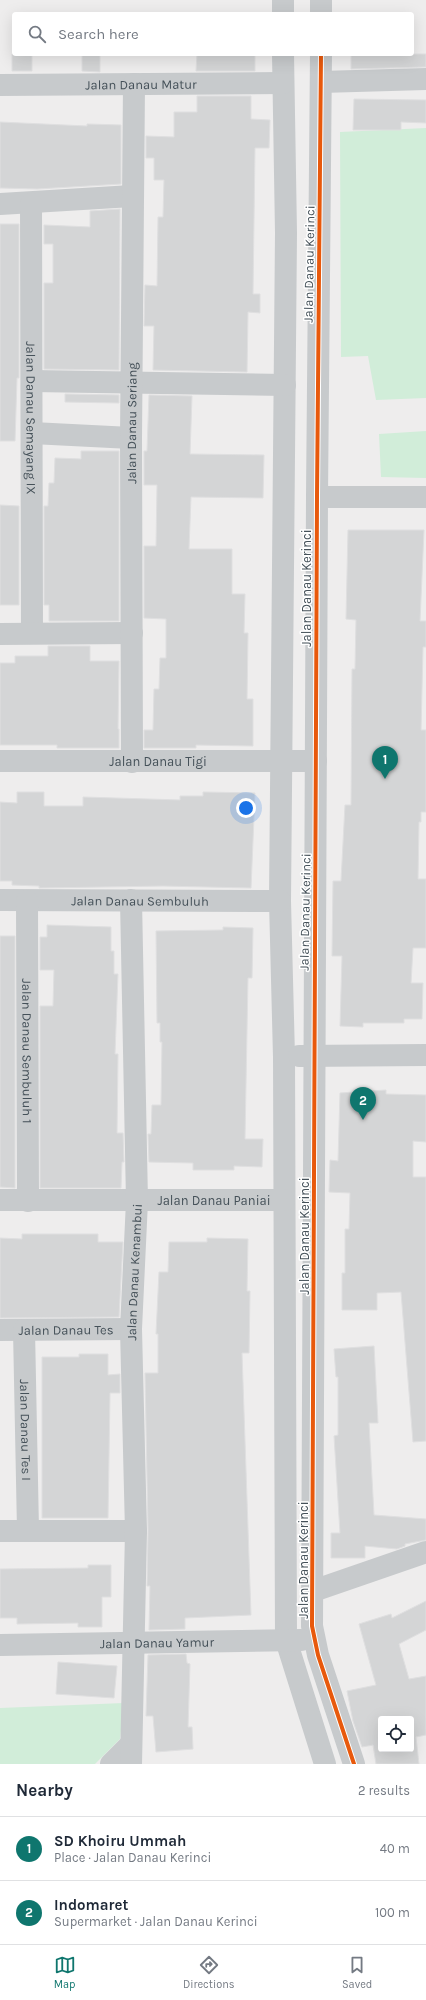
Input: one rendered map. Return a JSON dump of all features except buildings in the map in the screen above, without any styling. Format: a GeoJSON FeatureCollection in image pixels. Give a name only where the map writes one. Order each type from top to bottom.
{"type":"FeatureCollection","features":[{"type":"Feature","properties":{"kind":"street"},"geometry":{"type":"LineString","coordinates":[[283,0],[283,12]]}},
{"type":"Feature","properties":{"kind":"street"},"geometry":{"type":"LineString","coordinates":[[321,0],[321,12]]}},
{"type":"Feature","properties":{"kind":"street","name":"Jalan Danau Kerinci"},"geometry":{"type":"LineString","coordinates":[[283,56],[286,233],[280,901],[284,1057],[286,1640],[325,1764]]}},
{"type":"Feature","properties":{"kind":"street","name":"Jalan Danau Kerinci"},"geometry":{"type":"LineString","coordinates":[[321,56],[317,497],[312,1626],[315,1640],[354,1764]]}},
{"type":"Feature","properties":{"kind":"street"},"geometry":{"type":"LineString","coordinates":[[321,82],[426,79]]}},
{"type":"Feature","properties":{"kind":"street","name":"Jalan Danau Matur"},"geometry":{"type":"LineString","coordinates":[[0,86],[283,83]]}},
{"type":"Feature","properties":{"kind":"street","name":"Jalan Danau Seriang"},"geometry":{"type":"LineString","coordinates":[[132,762],[131,438],[134,84]]}},
{"type":"Feature","properties":{"kind":"street"},"geometry":{"type":"LineString","coordinates":[[0,204],[31,204],[132,196]]}},
{"type":"Feature","properties":{"kind":"street","name":"Jalan Danau Semayang IX"},"geometry":{"type":"LineString","coordinates":[[31,204],[32,633]]}},
{"type":"Feature","properties":{"kind":"street"},"geometry":{"type":"LineString","coordinates":[[286,233],[320,234]]}},
{"type":"Feature","properties":{"kind":"street"},"geometry":{"type":"LineString","coordinates":[[32,381],[284,385]]}},
{"type":"Feature","properties":{"kind":"street"},"geometry":{"type":"LineString","coordinates":[[32,433],[131,438]]}},
{"type":"Feature","properties":{"kind":"street"},"geometry":{"type":"LineString","coordinates":[[317,497],[426,497]]}},
{"type":"Feature","properties":{"kind":"street"},"geometry":{"type":"LineString","coordinates":[[0,634],[132,633]]}},
{"type":"Feature","properties":{"kind":"street","name":"Jalan Danau Tigi"},"geometry":{"type":"LineString","coordinates":[[0,760],[132,762],[316,761]]}},
{"type":"Feature","properties":{"kind":"street","name":"Jalan Danau Sembuluh"},"geometry":{"type":"LineString","coordinates":[[0,900],[280,901]]}},
{"type":"Feature","properties":{"kind":"street","name":"Jalan Danau Kenambui"},"geometry":{"type":"LineString","coordinates":[[131,900],[137,1201],[131,1329],[136,1531],[131,1754]]}},
{"type":"Feature","properties":{"kind":"street","name":"Jalan Danau Sembuluh 1"},"geometry":{"type":"LineString","coordinates":[[27,901],[28,1201]]}},
{"type":"Feature","properties":{"kind":"street"},"geometry":{"type":"LineString","coordinates":[[284,1057],[426,1055]]}},
{"type":"Feature","properties":{"kind":"street","name":"Jalan Danau Paniai"},"geometry":{"type":"LineString","coordinates":[[0,1200],[284,1200]]}},
{"type":"Feature","properties":{"kind":"street","name":"Jalan Danau Tes"},"geometry":{"type":"LineString","coordinates":[[0,1330],[131,1329]]}},
{"type":"Feature","properties":{"kind":"street","name":"Jalan Danau Tes I"},"geometry":{"type":"LineString","coordinates":[[24,1330],[28,1530]]}},
{"type":"Feature","properties":{"kind":"street"},"geometry":{"type":"LineString","coordinates":[[0,1531],[136,1531]]}},
{"type":"Feature","properties":{"kind":"street"},"geometry":{"type":"LineString","coordinates":[[313,1591],[426,1552]]}},
{"type":"Feature","properties":{"kind":"street","name":"Jalan Danau Yamur"},"geometry":{"type":"LineString","coordinates":[[0,1645],[315,1640]]}},
{"type":"Feature","properties":{"kind":"street"},"geometry":{"type":"LineString","coordinates":[[111,1764],[131,1754]]}},
{"type":"Feature","properties":{"kind":"green space"},"geometry":{"type":"Polygon","coordinates":[[[426,128],[426,398],[376,400],[368,356],[341,357],[340,132],[426,128]]]}},
{"type":"Feature","properties":{"kind":"green space"},"geometry":{"type":"Polygon","coordinates":[[[426,431],[426,478],[381,477],[379,434],[426,431]]]}},
{"type":"Feature","properties":{"kind":"green space"},"geometry":{"type":"Polygon","coordinates":[[[124,1703],[120,1739],[95,1764],[0,1764],[0,1708],[124,1703]]]}},
{"type":"Feature","properties":{"kind":"cycle path"},"geometry":{"type":"LineString","coordinates":[[321,56],[317,497],[312,1626],[318,1655],[354,1764]]}},
{"type":"Feature","properties":{"kind":"place","name":"SD Khoiru Ummah"},"geometry":{"type":"Point","coordinates":[385,779]}},
{"type":"Feature","properties":{"kind":"place","name":"Indomaret"},"geometry":{"type":"Point","coordinates":[363,1120]}}]}
